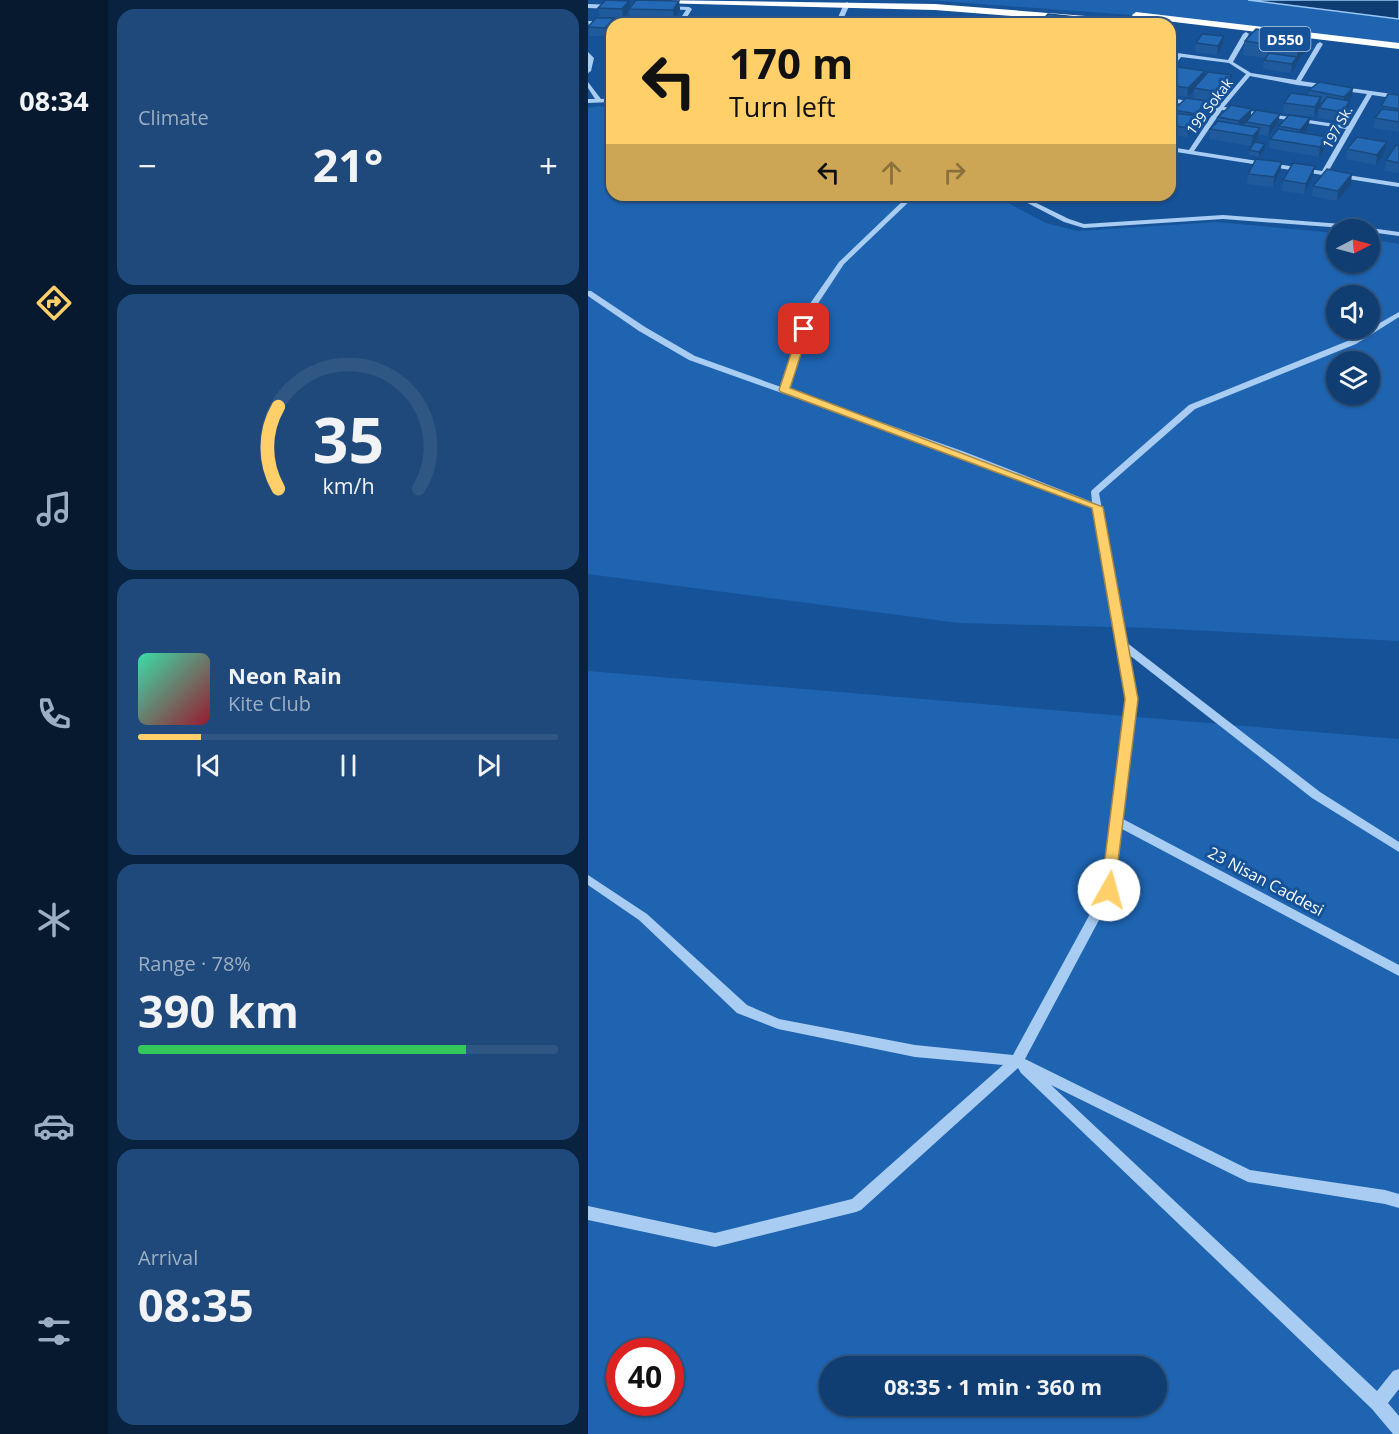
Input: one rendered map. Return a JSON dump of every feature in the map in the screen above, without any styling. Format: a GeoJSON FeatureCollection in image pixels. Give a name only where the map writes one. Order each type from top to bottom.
{"type":"FeatureCollection","features":[{"type":"Feature","properties":{"kind":"highway","name":"D550"},"geometry":{"type":"LineString","coordinates":[[926,0],[1162,18]]}},
{"type":"Feature","properties":{"kind":"highway"},"geometry":{"type":"LineString","coordinates":[[657,4],[712,1],[847,4],[1082,18]]}},
{"type":"Feature","properties":{"kind":"highway","name":"D550"},"geometry":{"type":"LineString","coordinates":[[1176,19],[1399,46]]}},
{"type":"Feature","properties":{"kind":"highway","name":"D550"},"geometry":{"type":"LineString","coordinates":[[1176,27],[1399,54]]}},
{"type":"Feature","properties":{"kind":"street"},"geometry":{"type":"LineString","coordinates":[[683,18],[690,3]]}},
{"type":"Feature","properties":{"kind":"street"},"geometry":{"type":"LineString","coordinates":[[841,18],[847,4]]}},
{"type":"Feature","properties":{"kind":"street"},"geometry":{"type":"LineString","coordinates":[[588,6],[622,7]]}},
{"type":"Feature","properties":{"kind":"street"},"geometry":{"type":"LineString","coordinates":[[1033,18],[1037,14]]}},
{"type":"Feature","properties":{"kind":"street"},"geometry":{"type":"LineString","coordinates":[[588,23],[606,24]]}},
{"type":"Feature","properties":{"kind":"street"},"geometry":{"type":"LineString","coordinates":[[1230,62],[1246,34]]}},
{"type":"Feature","properties":{"kind":"street"},"geometry":{"type":"LineString","coordinates":[[1297,83],[1320,44]]}},
{"type":"Feature","properties":{"kind":"street"},"geometry":{"type":"LineString","coordinates":[[588,54],[591,58],[588,71]]}},
{"type":"Feature","properties":{"kind":"street"},"geometry":{"type":"LineString","coordinates":[[1176,55],[1230,62],[1249,74],[1399,97]]}},
{"type":"Feature","properties":{"kind":"street"},"geometry":{"type":"LineString","coordinates":[[1176,61],[1180,55]]}},
{"type":"Feature","properties":{"kind":"street","name":"199 Sokak"},"geometry":{"type":"LineString","coordinates":[[1190,153],[1220,108],[1249,74]]}},
{"type":"Feature","properties":{"kind":"street"},"geometry":{"type":"LineString","coordinates":[[588,84],[598,99]]}},
{"type":"Feature","properties":{"kind":"street","name":"197 Sk."},"geometry":{"type":"LineString","coordinates":[[1325,172],[1370,93]]}},
{"type":"Feature","properties":{"kind":"street"},"geometry":{"type":"LineString","coordinates":[[588,101],[606,100]]}},
{"type":"Feature","properties":{"kind":"street"},"geometry":{"type":"LineString","coordinates":[[1176,101],[1349,128]]}},
{"type":"Feature","properties":{"kind":"street"},"geometry":{"type":"LineString","coordinates":[[1176,150],[1399,185]]}},
{"type":"Feature","properties":{"kind":"street"},"geometry":{"type":"LineString","coordinates":[[784,390],[811,308],[841,263],[907,201]]}},
{"type":"Feature","properties":{"kind":"street"},"geometry":{"type":"LineString","coordinates":[[1029,201],[1067,221],[1084,226],[1223,217],[1342,226],[1399,234]]}},
{"type":"Feature","properties":{"kind":"street"},"geometry":{"type":"LineString","coordinates":[[588,293],[642,330],[692,358],[1097,507]]}},
{"type":"Feature","properties":{"kind":"street"},"geometry":{"type":"LineString","coordinates":[[588,1213],[715,1240],[856,1205],[1017,1061],[1109,890],[1131,699],[1095,492],[1192,407],[1353,342],[1399,314]]}},
{"type":"Feature","properties":{"kind":"street"},"geometry":{"type":"LineString","coordinates":[[1121,643],[1316,795],[1399,848]]}},
{"type":"Feature","properties":{"kind":"street","name":"23 Nisan Caddesi"},"geometry":{"type":"LineString","coordinates":[[1117,821],[1399,971]]}},
{"type":"Feature","properties":{"kind":"street"},"geometry":{"type":"LineString","coordinates":[[588,879],[643,917],[742,1009],[760,1017],[778,1024],[915,1051],[1017,1061],[1248,1176],[1384,1197],[1399,1202]]}},
{"type":"Feature","properties":{"kind":"street"},"geometry":{"type":"LineString","coordinates":[[1017,1061],[1378,1403],[1399,1428]]}},
{"type":"Feature","properties":{"kind":"street"},"geometry":{"type":"LineString","coordinates":[[1378,1403],[1399,1377]]}},
{"type":"Feature","properties":{"kind":"shaded area"},"geometry":{"type":"Polygon","coordinates":[[[926,0],[1248,0],[1399,19],[1399,46],[1173,18],[926,0]]]}},
{"type":"Feature","properties":{"kind":"shaded area"},"geometry":{"type":"Polygon","coordinates":[[[1248,0],[1399,0],[1399,19],[1248,0]]]}},
{"type":"Feature","properties":{"kind":"shaded area"},"geometry":{"type":"Polygon","coordinates":[[[606,107],[606,201],[1004,201],[1046,223],[1078,231],[1217,222],[1326,232],[1326,273],[1380,273],[1380,241],[1399,244],[1399,641],[1152,628],[959,623],[588,574],[588,108],[606,107]]]}},
{"type":"Feature","properties":{"kind":"shaded area"},"geometry":{"type":"Polygon","coordinates":[[[588,671],[1399,739],[1399,1434],[588,1434],[588,671]]]}},
{"type":"Feature","properties":{"kind":"building"},"geometry":{"type":"Polygon","coordinates":[[[606,0],[629,1],[622,9],[598,8],[606,0]]]}},
{"type":"Feature","properties":{"kind":"building"},"geometry":{"type":"Polygon","coordinates":[[[636,0],[679,1],[673,10],[629,9],[636,0]]]}},
{"type":"Feature","properties":{"kind":"building"},"geometry":{"type":"Polygon","coordinates":[[[1048,14],[1087,18],[1044,18],[1048,14]]]}},
{"type":"Feature","properties":{"kind":"building"},"geometry":{"type":"Polygon","coordinates":[[[596,18],[606,18],[605,28],[588,27],[596,18]]]}},
{"type":"Feature","properties":{"kind":"building"},"geometry":{"type":"Polygon","coordinates":[[[1256,29],[1309,37],[1298,49],[1245,41],[1256,29]]]}},
{"type":"Feature","properties":{"kind":"building"},"geometry":{"type":"Polygon","coordinates":[[[1202,34],[1224,36],[1218,46],[1196,43],[1202,34]]]}},
{"type":"Feature","properties":{"kind":"building"},"geometry":{"type":"Polygon","coordinates":[[[1269,53],[1297,57],[1292,64],[1264,60],[1269,53]]]}},
{"type":"Feature","properties":{"kind":"building"},"geometry":{"type":"Polygon","coordinates":[[[1178,67],[1205,71],[1188,88],[1176,86],[1176,69],[1178,67]]]}},
{"type":"Feature","properties":{"kind":"building"},"geometry":{"type":"Polygon","coordinates":[[[1208,72],[1232,75],[1218,92],[1194,88],[1208,72]]]}},
{"type":"Feature","properties":{"kind":"building"},"geometry":{"type":"Polygon","coordinates":[[[1319,82],[1353,88],[1344,97],[1309,90],[1319,82]]]}},
{"type":"Feature","properties":{"kind":"building"},"geometry":{"type":"Polygon","coordinates":[[[1291,93],[1321,97],[1315,107],[1284,103],[1291,93]]]}},
{"type":"Feature","properties":{"kind":"building"},"geometry":{"type":"Polygon","coordinates":[[[1388,94],[1399,95],[1399,109],[1381,106],[1388,94]]]}},
{"type":"Feature","properties":{"kind":"building"},"geometry":{"type":"Polygon","coordinates":[[[1327,97],[1350,101],[1342,112],[1319,108],[1327,97]]]}},
{"type":"Feature","properties":{"kind":"building"},"geometry":{"type":"Polygon","coordinates":[[[1186,98],[1207,101],[1196,114],[1176,110],[1186,98]]]}},
{"type":"Feature","properties":{"kind":"building"},"geometry":{"type":"Polygon","coordinates":[[[1231,105],[1252,109],[1239,121],[1218,117],[1231,105]]]}},
{"type":"Feature","properties":{"kind":"building"},"geometry":{"type":"Polygon","coordinates":[[[1382,109],[1399,111],[1399,122],[1375,118],[1382,109]]]}},
{"type":"Feature","properties":{"kind":"building"},"geometry":{"type":"Polygon","coordinates":[[[1256,110],[1280,114],[1270,126],[1246,122],[1256,110]]]}},
{"type":"Feature","properties":{"kind":"building"},"geometry":{"type":"Polygon","coordinates":[[[1176,113],[1197,116],[1188,128],[1176,126],[1176,113]]]}},
{"type":"Feature","properties":{"kind":"building"},"geometry":{"type":"Polygon","coordinates":[[[1289,115],[1310,118],[1300,130],[1279,126],[1289,115]]]}},
{"type":"Feature","properties":{"kind":"building"},"geometry":{"type":"Polygon","coordinates":[[[1218,121],[1260,128],[1253,136],[1210,129],[1218,121]]]}},
{"type":"Feature","properties":{"kind":"building"},"geometry":{"type":"Polygon","coordinates":[[[1278,129],[1328,137],[1320,147],[1270,139],[1278,129]]]}},
{"type":"Feature","properties":{"kind":"building"},"geometry":{"type":"Polygon","coordinates":[[[1357,137],[1387,142],[1377,155],[1347,149],[1357,137]]]}},
{"type":"Feature","properties":{"kind":"building"},"geometry":{"type":"Polygon","coordinates":[[[1255,142],[1265,144],[1259,152],[1249,150],[1255,142]]]}},
{"type":"Feature","properties":{"kind":"building"},"geometry":{"type":"Polygon","coordinates":[[[1396,145],[1399,146],[1399,163],[1386,160],[1396,145]]]}},
{"type":"Feature","properties":{"kind":"building"},"geometry":{"type":"Polygon","coordinates":[[[1256,159],[1282,162],[1274,177],[1248,174],[1256,159]]]}},
{"type":"Feature","properties":{"kind":"building"},"geometry":{"type":"Polygon","coordinates":[[[1293,163],[1315,166],[1306,184],[1283,180],[1293,163]]]}},
{"type":"Feature","properties":{"kind":"building"},"geometry":{"type":"Polygon","coordinates":[[[1327,169],[1352,174],[1338,191],[1313,186],[1327,169]]]}},
{"type":"Feature","properties":{"kind":"route"},"geometry":{"type":"LineString","coordinates":[[804,329],[784,390],[962,454],[1097,507],[1131,699],[1109,890]]}}]}
